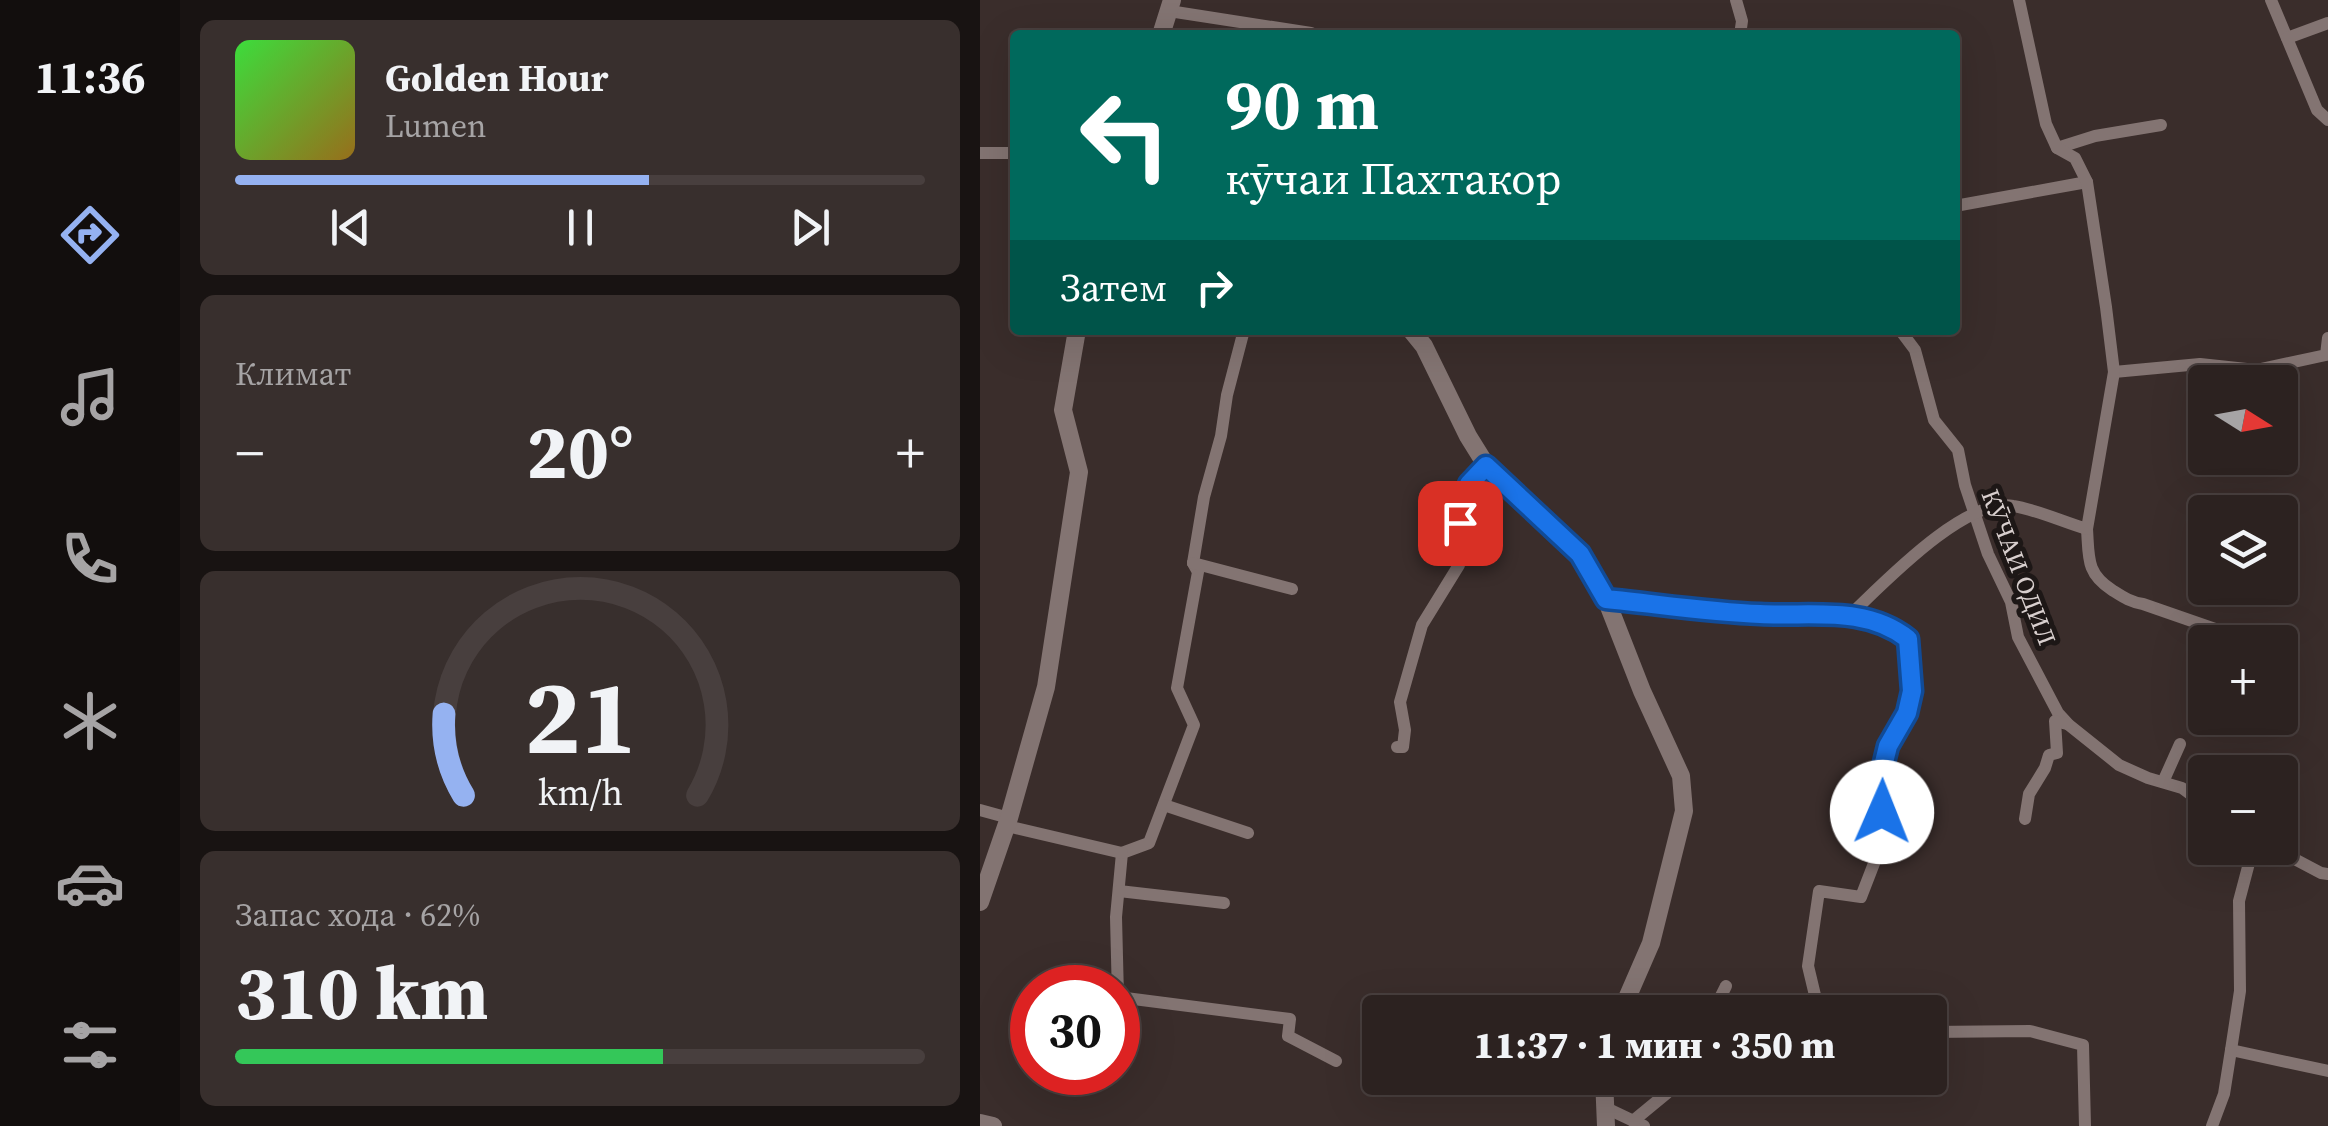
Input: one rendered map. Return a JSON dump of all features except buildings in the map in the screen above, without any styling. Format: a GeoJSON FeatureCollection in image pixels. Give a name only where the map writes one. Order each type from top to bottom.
{"type":"FeatureCollection","features":[{"type":"Feature","properties":{"kind":"street"},"geometry":{"type":"LineString","coordinates":[[1736,0],[1741,30]]}},
{"type":"Feature","properties":{"kind":"street"},"geometry":{"type":"LineString","coordinates":[[2019,0],[2046,124],[2057,148],[2075,158],[2087,182],[2114,372],[2087,529],[2091,567],[2098,580],[2131,602],[2204,625]]}},
{"type":"Feature","properties":{"kind":"street"},"geometry":{"type":"LineString","coordinates":[[2271,0],[2317,110],[2328,120]]}},
{"type":"Feature","properties":{"kind":"street"},"geometry":{"type":"LineString","coordinates":[[1170,6],[1294,30]]}},
{"type":"Feature","properties":{"kind":"street"},"geometry":{"type":"LineString","coordinates":[[2287,38],[2328,23]]}},
{"type":"Feature","properties":{"kind":"street"},"geometry":{"type":"LineString","coordinates":[[2057,148],[2095,136],[2161,126]]}},
{"type":"Feature","properties":{"kind":"street"},"geometry":{"type":"LineString","coordinates":[[980,153],[1010,154]]}},
{"type":"Feature","properties":{"kind":"street"},"geometry":{"type":"LineString","coordinates":[[1960,205],[2087,182]]}},
{"type":"Feature","properties":{"kind":"street"},"geometry":{"type":"LineString","coordinates":[[980,902],[987,862],[1008,822],[1046,688],[1079,472],[1062,410],[1077,335]]}},
{"type":"Feature","properties":{"kind":"street"},"geometry":{"type":"LineString","coordinates":[[980,810],[1008,822],[1122,853],[1148,843],[1194,725],[1177,688],[1198,572],[1192,563],[1243,335]]}},
{"type":"Feature","properties":{"kind":"street"},"geometry":{"type":"LineString","coordinates":[[1415,335],[1486,466],[1580,554],[1606,599],[1681,776],[1684,811],[1651,943],[1628,995]]}},
{"type":"Feature","properties":{"kind":"street","name":"КӮЧАИ ОДИЛ"},"geometry":{"type":"LineString","coordinates":[[1904,335],[1915,350],[1934,420],[1958,450],[1988,554],[2012,602],[2018,638],[2058,713],[2119,765],[2188,792]]}},
{"type":"Feature","properties":{"kind":"street"},"geometry":{"type":"LineString","coordinates":[[2114,372],[2200,364],[2256,370],[2326,354],[2328,338]]}},
{"type":"Feature","properties":{"kind":"street"},"geometry":{"type":"LineString","coordinates":[[1397,747],[1402,747],[1405,730],[1400,702],[1422,625],[1459,565],[1460,523],[1469,484],[1486,466]]}},
{"type":"Feature","properties":{"kind":"street"},"geometry":{"type":"LineString","coordinates":[[1850,615],[1921,549],[1975,512],[2012,505],[2087,529]]}},
{"type":"Feature","properties":{"kind":"street"},"geometry":{"type":"LineString","coordinates":[[1192,563],[1292,589]]}},
{"type":"Feature","properties":{"kind":"street"},"geometry":{"type":"LineString","coordinates":[[1606,599],[1762,614],[1850,615],[1894,628],[1908,639],[1912,691],[1907,713],[1888,746],[1878,787],[1882,812],[1890,822],[1862,897],[1819,891],[1808,966],[1815,995]]}},
{"type":"Feature","properties":{"kind":"street"},"geometry":{"type":"LineString","coordinates":[[2025,818],[2029,794],[2046,768],[2048,755],[2056,752],[2055,721],[2069,725]]}},
{"type":"Feature","properties":{"kind":"street"},"geometry":{"type":"LineString","coordinates":[[2163,782],[2180,744]]}},
{"type":"Feature","properties":{"kind":"street"},"geometry":{"type":"LineString","coordinates":[[1164,805],[1248,833]]}},
{"type":"Feature","properties":{"kind":"street"},"geometry":{"type":"LineString","coordinates":[[1122,853],[1116,917],[1118,997],[1290,1019],[1288,1036],[1336,1060]]}},
{"type":"Feature","properties":{"kind":"street"},"geometry":{"type":"LineString","coordinates":[[2298,861],[2328,874]]}},
{"type":"Feature","properties":{"kind":"street"},"geometry":{"type":"LineString","coordinates":[[2212,1126],[2224,1094],[2240,991],[2239,901],[2248,865]]}},
{"type":"Feature","properties":{"kind":"street"},"geometry":{"type":"LineString","coordinates":[[1119,891],[1224,904]]}},
{"type":"Feature","properties":{"kind":"street"},"geometry":{"type":"LineString","coordinates":[[1722,995],[1726,986]]}},
{"type":"Feature","properties":{"kind":"street"},"geometry":{"type":"LineString","coordinates":[[1947,1032],[2030,1031],[2083,1045],[2086,1126]]}},
{"type":"Feature","properties":{"kind":"street"},"geometry":{"type":"LineString","coordinates":[[2231,1050],[2328,1071]]}},
{"type":"Feature","properties":{"kind":"street"},"geometry":{"type":"LineString","coordinates":[[1605,1117],[1639,1124],[1665,1095]]}},
{"type":"Feature","properties":{"kind":"street"},"geometry":{"type":"LineString","coordinates":[[980,1123],[993,1126]]}},
{"type":"Feature","properties":{"kind":"route"},"geometry":{"type":"LineString","coordinates":[[1460,523],[1469,484],[1486,466],[1580,554],[1606,599],[1762,614],[1850,615],[1894,628],[1908,639],[1912,691],[1907,713],[1888,746],[1878,787],[1882,812]]}}]}
